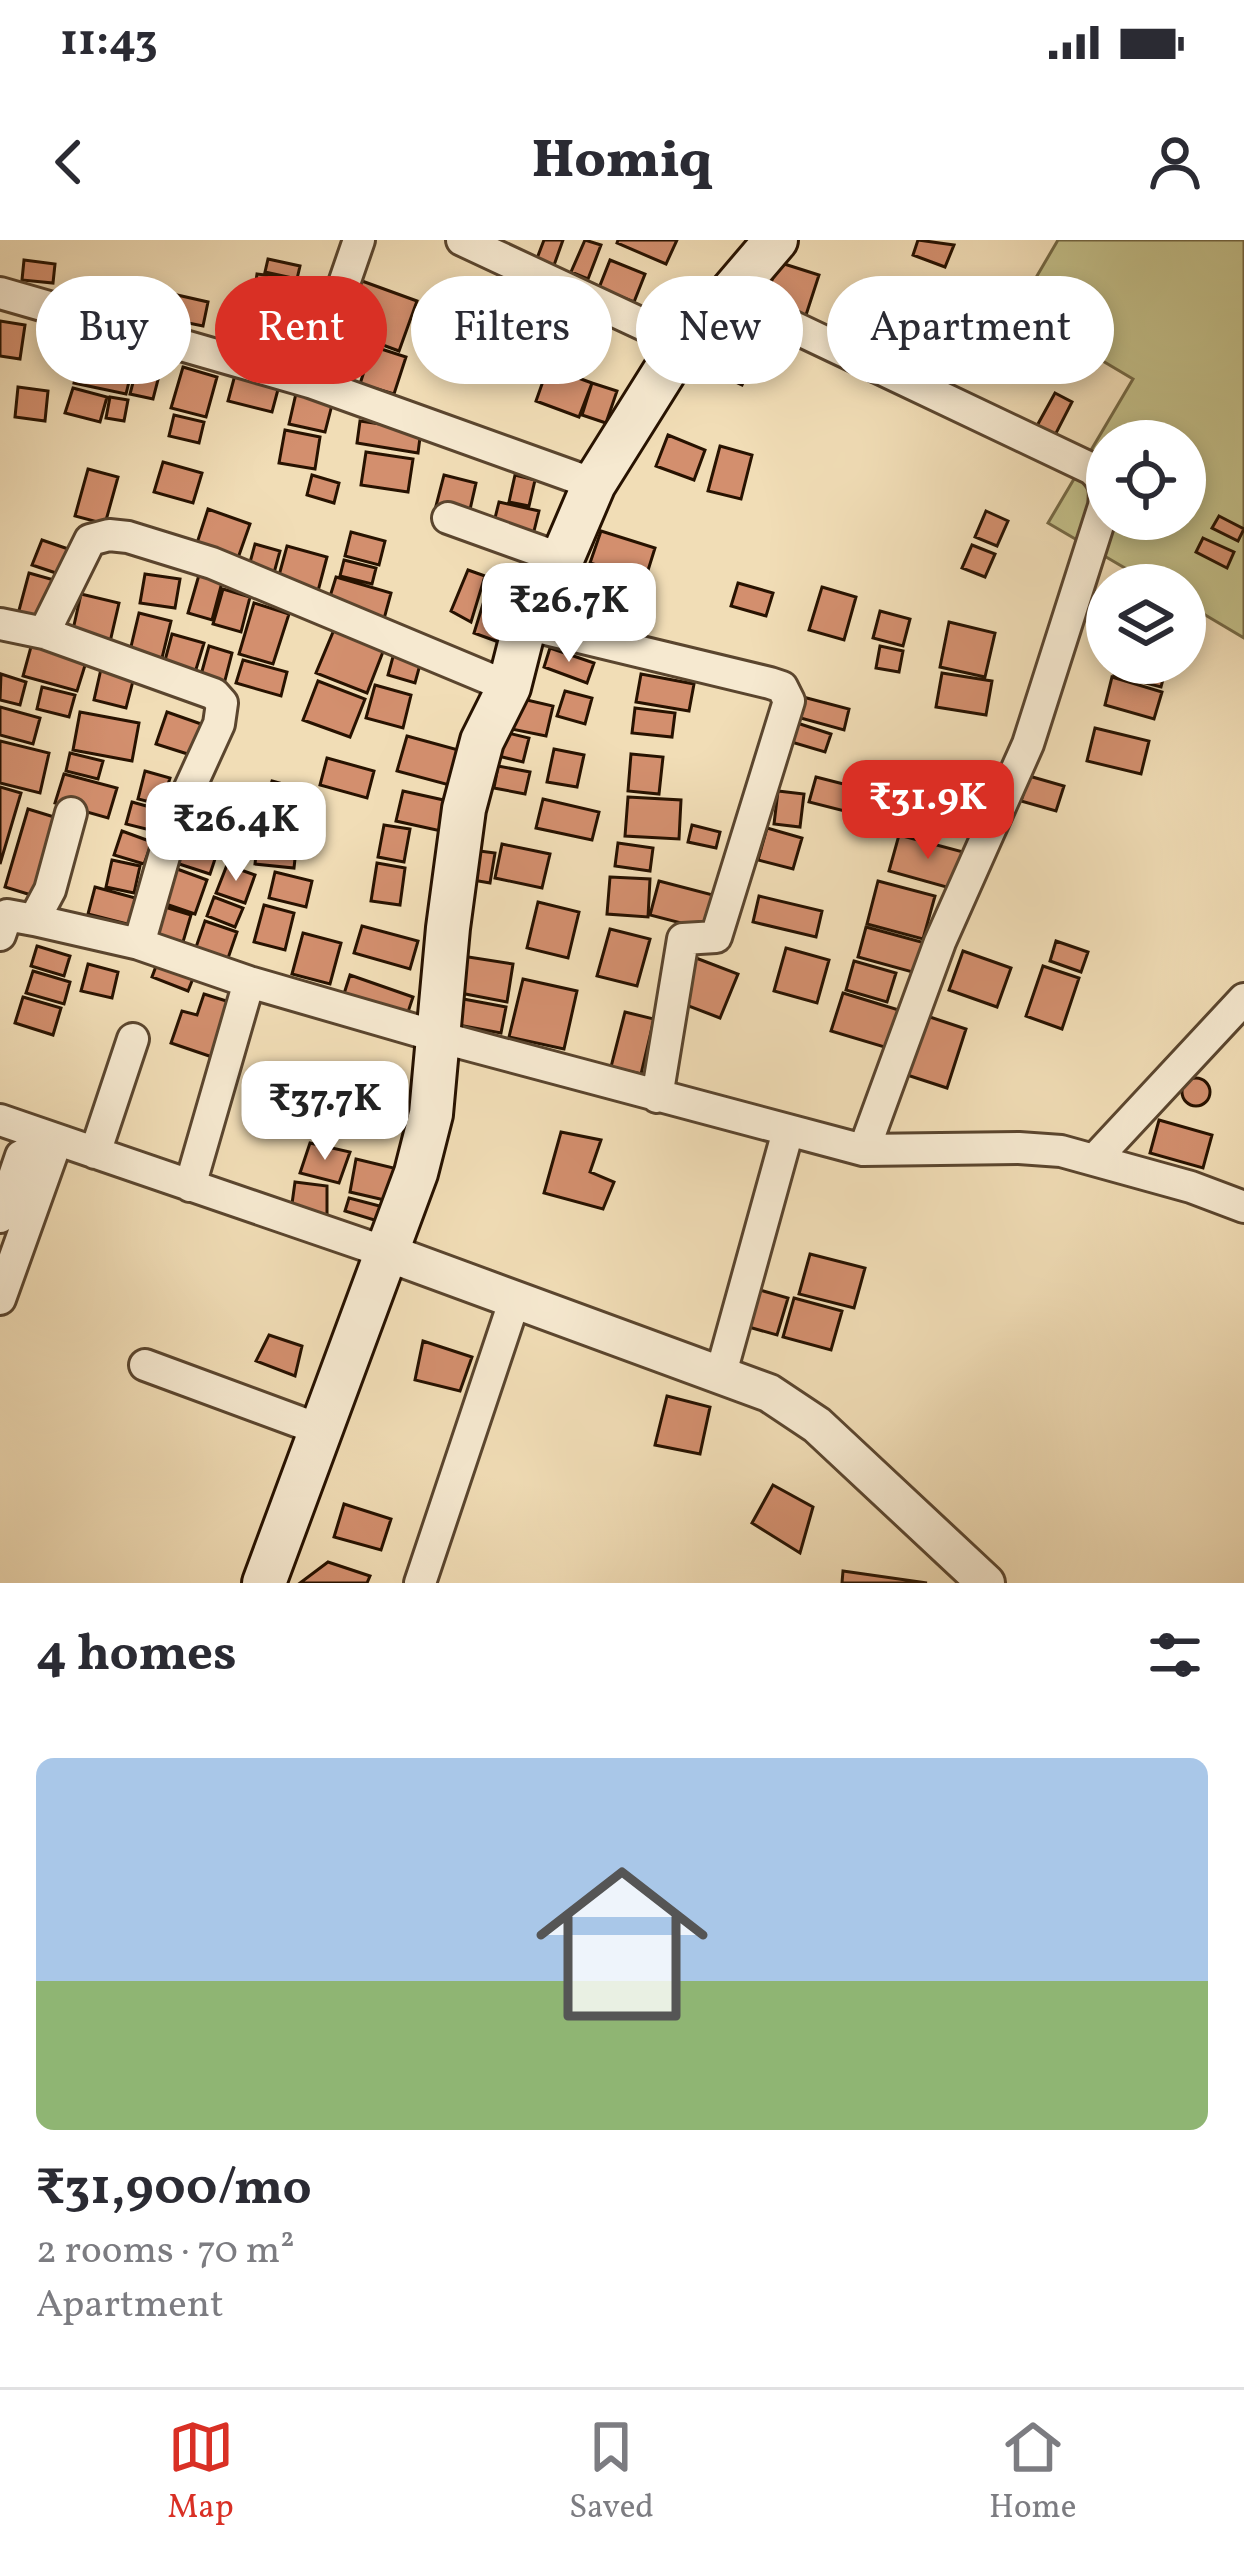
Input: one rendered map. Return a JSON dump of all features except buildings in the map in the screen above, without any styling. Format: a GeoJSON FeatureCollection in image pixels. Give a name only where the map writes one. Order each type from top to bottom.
{"type":"FeatureCollection","features":[{"type":"Feature","properties":{"kind":"main road"},"geometry":{"type":"LineString","coordinates":[[747,276],[776,240]]}},
{"type":"Feature","properties":{"kind":"main road"},"geometry":{"type":"LineString","coordinates":[[264,1583],[388,1253],[431,1114],[464,808],[482,741],[509,687],[525,624],[562,559],[594,484],[657,384]]}},
{"type":"Feature","properties":{"kind":"street"},"geometry":{"type":"LineString","coordinates":[[347,276],[359,240]]}},
{"type":"Feature","properties":{"kind":"street"},"geometry":{"type":"LineString","coordinates":[[462,240],[636,321]]}},
{"type":"Feature","properties":{"kind":"street"},"geometry":{"type":"LineString","coordinates":[[0,292],[215,354]]}},
{"type":"Feature","properties":{"kind":"street"},"geometry":{"type":"LineString","coordinates":[[803,332],[1093,469],[1103,478],[1106,490],[1028,744],[940,942],[865,1147]]}},
{"type":"Feature","properties":{"kind":"street"},"geometry":{"type":"LineString","coordinates":[[316,384],[594,484]]}},
{"type":"Feature","properties":{"kind":"street"},"geometry":{"type":"LineString","coordinates":[[448,518],[562,559]]}},
{"type":"Feature","properties":{"kind":"street"},"geometry":{"type":"LineString","coordinates":[[44,632],[90,541],[109,535],[128,537],[212,563],[509,687]]}},
{"type":"Feature","properties":{"kind":"street"},"geometry":{"type":"LineString","coordinates":[[0,624],[44,632],[214,694],[222,703],[218,724],[173,826],[139,944]]}},
{"type":"Feature","properties":{"kind":"street"},"geometry":{"type":"LineString","coordinates":[[525,624],[770,683],[782,687],[790,701],[716,937],[683,939],[656,1097]]}},
{"type":"Feature","properties":{"kind":"street"},"geometry":{"type":"LineString","coordinates":[[34,920],[50,890],[71,813]]}},
{"type":"Feature","properties":{"kind":"street"},"geometry":{"type":"LineString","coordinates":[[0,935],[7,915],[139,944],[249,982],[439,1037],[863,1150],[1019,1148],[1096,1158],[1244,1208]]}},
{"type":"Feature","properties":{"kind":"street"},"geometry":{"type":"LineString","coordinates":[[190,1186],[249,982]]}},
{"type":"Feature","properties":{"kind":"street"},"geometry":{"type":"LineString","coordinates":[[1096,1158],[1244,999]]}},
{"type":"Feature","properties":{"kind":"street"},"geometry":{"type":"LineString","coordinates":[[95,1153],[133,1039]]}},
{"type":"Feature","properties":{"kind":"street"},"geometry":{"type":"LineString","coordinates":[[0,1120],[388,1253],[769,1393],[817,1425],[986,1583]]}},
{"type":"Feature","properties":{"kind":"street"},"geometry":{"type":"LineString","coordinates":[[721,1373],[788,1131]]}},
{"type":"Feature","properties":{"kind":"street"},"geometry":{"type":"LineString","coordinates":[[0,1217],[21,1156],[57,1140]]}},
{"type":"Feature","properties":{"kind":"street"},"geometry":{"type":"LineString","coordinates":[[0,1300],[57,1140]]}},
{"type":"Feature","properties":{"kind":"street"},"geometry":{"type":"LineString","coordinates":[[420,1583],[515,1299]]}},
{"type":"Feature","properties":{"kind":"street"},"geometry":{"type":"LineString","coordinates":[[145,1366],[321,1430]]}},
{"type":"Feature","properties":{"kind":"shaded area"},"geometry":{"type":"Polygon","coordinates":[[[1058,240],[1244,240],[1244,638],[1206,615],[1206,564],[1118,564],[1048,523],[1086,459],[1086,540],[1206,540],[1206,420],[1109,420],[1133,379],[1114,368],[1114,276],[1037,276],[1058,240]]]}}]}
